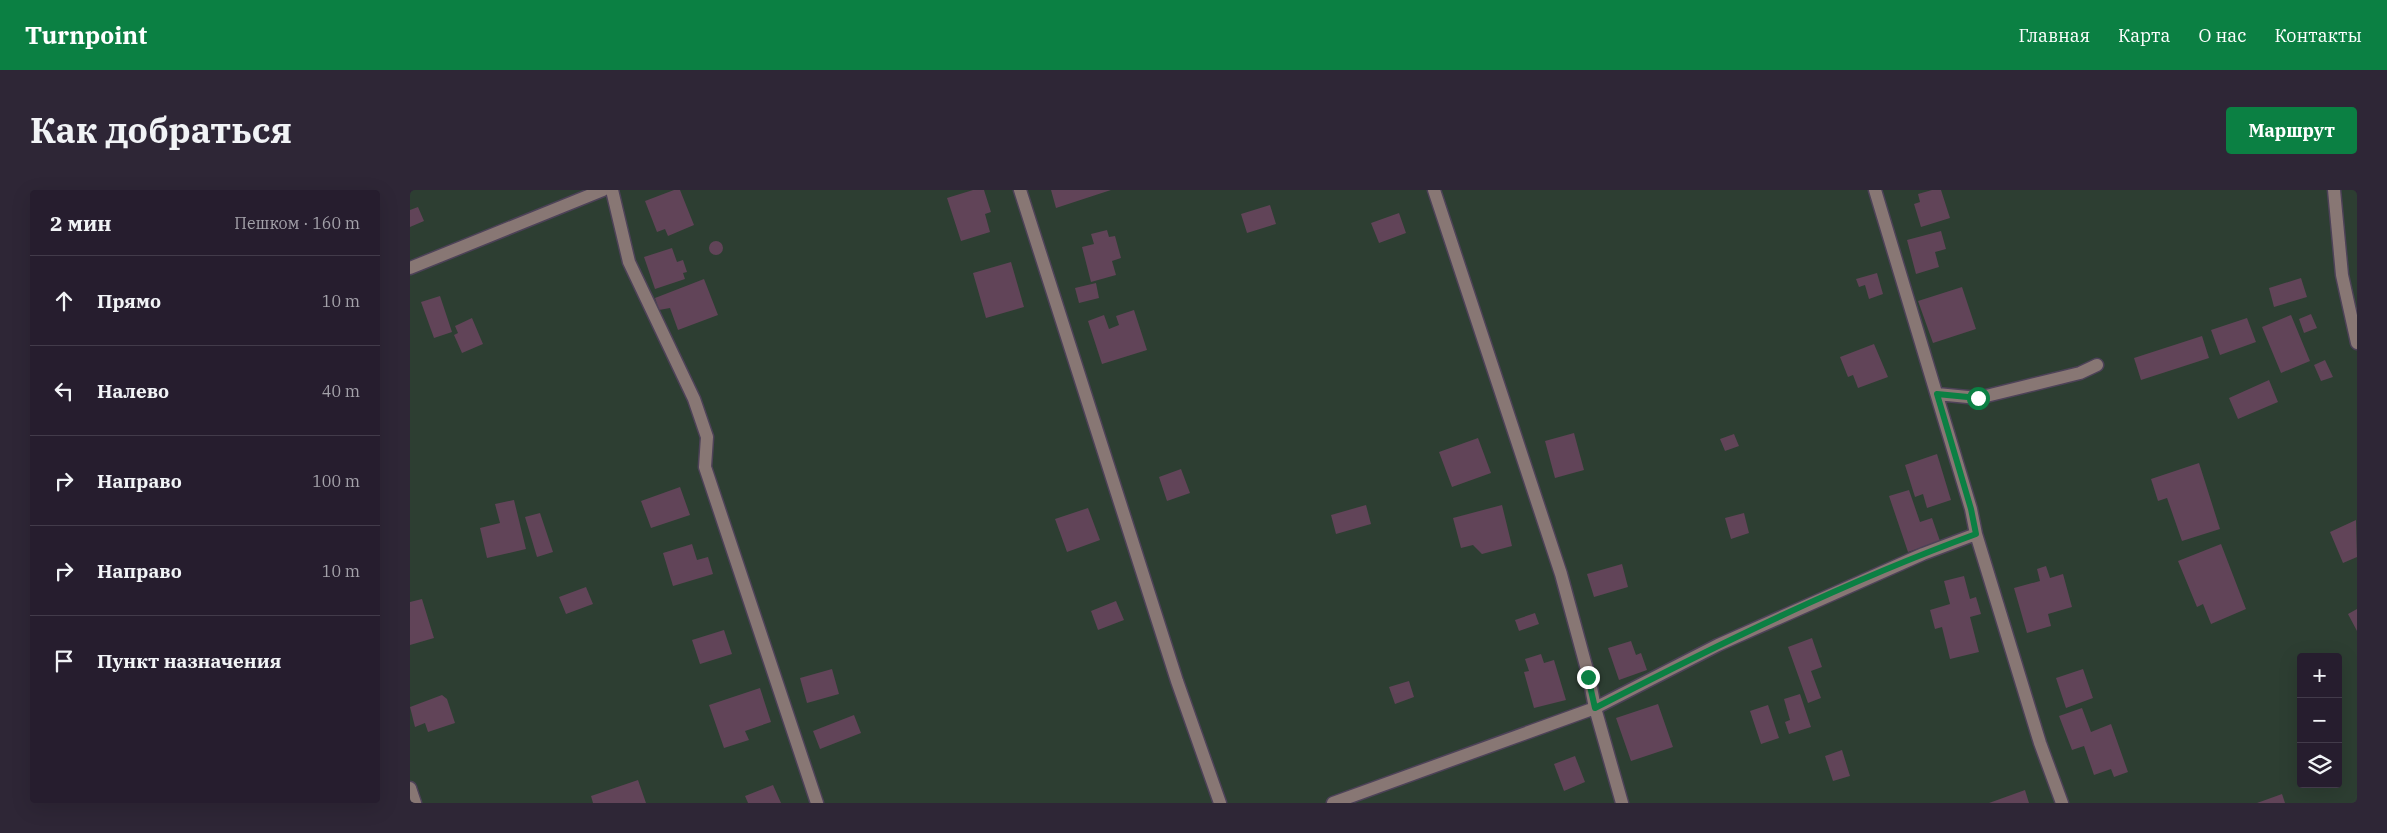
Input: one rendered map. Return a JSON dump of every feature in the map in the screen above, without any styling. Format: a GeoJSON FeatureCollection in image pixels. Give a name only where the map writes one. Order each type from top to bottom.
{"type":"FeatureCollection","features":[{"type":"Feature","properties":{"kind":"street"},"geometry":{"type":"LineString","coordinates":[[410,268],[603,190]]}},
{"type":"Feature","properties":{"kind":"street"},"geometry":{"type":"LineString","coordinates":[[612,190],[630,262],[694,399],[707,437],[705,467],[817,803]]}},
{"type":"Feature","properties":{"kind":"street"},"geometry":{"type":"LineString","coordinates":[[1020,190],[1177,681],[1220,803]]}},
{"type":"Feature","properties":{"kind":"street"},"geometry":{"type":"LineString","coordinates":[[1434,190],[1561,574],[1595,708],[1622,803]]}},
{"type":"Feature","properties":{"kind":"street"},"geometry":{"type":"LineString","coordinates":[[1875,190],[1971,509],[1976,534],[2040,742],[2062,803]]}},
{"type":"Feature","properties":{"kind":"street"},"geometry":{"type":"LineString","coordinates":[[2334,190],[2342,275],[2357,343]]}},
{"type":"Feature","properties":{"kind":"street"},"geometry":{"type":"LineString","coordinates":[[1937,394],[1978,398],[2080,373],[2096,365]]}},
{"type":"Feature","properties":{"kind":"street"},"geometry":{"type":"LineString","coordinates":[[1333,803],[1595,708],[1718,645],[1923,554],[1976,534]]}},
{"type":"Feature","properties":{"kind":"street"},"geometry":{"type":"LineString","coordinates":[[410,788],[415,803]]}},
{"type":"Feature","properties":{"kind":"green space"},"geometry":{"type":"Polygon","coordinates":[[[410,190],[2357,190],[2357,803],[410,803],[410,190]]]}},
{"type":"Feature","properties":{"kind":"building"},"geometry":{"type":"Polygon","coordinates":[[[674,190],[680,190],[694,225],[668,236],[665,229],[657,232],[645,201],[674,190]]]}},
{"type":"Feature","properties":{"kind":"building"},"geometry":{"type":"Polygon","coordinates":[[[973,190],[984,190],[991,212],[985,214],[990,232],[961,241],[947,198],[973,190]]]}},
{"type":"Feature","properties":{"kind":"building"},"geometry":{"type":"Polygon","coordinates":[[[1051,190],[1111,190],[1056,208],[1051,190]]]}},
{"type":"Feature","properties":{"kind":"building"},"geometry":{"type":"Polygon","coordinates":[[[1932,190],[1941,190],[1950,218],[1921,227],[1914,204],[1920,202],[1918,194],[1932,190]]]}},
{"type":"Feature","properties":{"kind":"building"},"geometry":{"type":"Polygon","coordinates":[[[1270,205],[1276,224],[1247,233],[1241,214],[1270,205]]]}},
{"type":"Feature","properties":{"kind":"building"},"geometry":{"type":"Polygon","coordinates":[[[418,207],[424,221],[410,227],[410,210],[418,207]]]}},
{"type":"Feature","properties":{"kind":"building"},"geometry":{"type":"Polygon","coordinates":[[[1399,213],[1406,233],[1379,243],[1371,223],[1399,213]]]}},
{"type":"Feature","properties":{"kind":"building"},"geometry":{"type":"Polygon","coordinates":[[[1107,230],[1109,237],[1115,236],[1121,258],[1112,261],[1116,275],[1091,282],[1082,247],[1094,244],[1091,234],[1107,230]]]}},
{"type":"Feature","properties":{"kind":"building"},"geometry":{"type":"Polygon","coordinates":[[[1941,231],[1946,249],[1935,252],[1939,267],[1916,274],[1907,240],[1941,231]]]}},
{"type":"Feature","properties":{"kind":"building"},"geometry":{"type":"Polygon","coordinates":[[[716,241],[721,243],[723,248],[721,253],[716,255],[711,253],[709,248],[711,243],[716,241]]]}},
{"type":"Feature","properties":{"kind":"building"},"geometry":{"type":"Polygon","coordinates":[[[672,248],[677,262],[683,260],[687,272],[683,273],[685,279],[655,289],[644,257],[672,248]]]}},
{"type":"Feature","properties":{"kind":"building"},"geometry":{"type":"Polygon","coordinates":[[[1011,262],[1024,307],[986,318],[973,273],[1011,262]]]}},
{"type":"Feature","properties":{"kind":"building"},"geometry":{"type":"Polygon","coordinates":[[[1877,273],[1883,294],[1869,299],[1865,285],[1859,287],[1856,279],[1877,273]]]}},
{"type":"Feature","properties":{"kind":"building"},"geometry":{"type":"Polygon","coordinates":[[[2301,278],[2307,297],[2274,307],[2269,288],[2301,278]]]}},
{"type":"Feature","properties":{"kind":"building"},"geometry":{"type":"Polygon","coordinates":[[[704,279],[718,315],[678,330],[670,308],[659,310],[655,298],[704,279]]]}},
{"type":"Feature","properties":{"kind":"building"},"geometry":{"type":"Polygon","coordinates":[[[1096,283],[1099,298],[1079,303],[1075,288],[1096,283]]]}},
{"type":"Feature","properties":{"kind":"building"},"geometry":{"type":"Polygon","coordinates":[[[1962,287],[1976,329],[1933,343],[1918,301],[1962,287]]]}},
{"type":"Feature","properties":{"kind":"building"},"geometry":{"type":"Polygon","coordinates":[[[440,296],[452,332],[434,338],[421,302],[440,296]]]}},
{"type":"Feature","properties":{"kind":"building"},"geometry":{"type":"Polygon","coordinates":[[[1134,310],[1147,350],[1102,364],[1088,321],[1104,315],[1109,329],[1119,325],[1116,316],[1134,310]]]}},
{"type":"Feature","properties":{"kind":"building"},"geometry":{"type":"Polygon","coordinates":[[[2311,314],[2317,328],[2304,333],[2299,319],[2311,314]]]}},
{"type":"Feature","properties":{"kind":"building"},"geometry":{"type":"Polygon","coordinates":[[[2291,315],[2310,361],[2281,373],[2262,327],[2291,315]]]}},
{"type":"Feature","properties":{"kind":"building"},"geometry":{"type":"Polygon","coordinates":[[[472,318],[483,344],[462,353],[454,335],[458,333],[455,326],[472,318]]]}},
{"type":"Feature","properties":{"kind":"building"},"geometry":{"type":"Polygon","coordinates":[[[2247,318],[2256,342],[2220,355],[2211,330],[2247,318]]]}},
{"type":"Feature","properties":{"kind":"building"},"geometry":{"type":"Polygon","coordinates":[[[2202,336],[2209,358],[2141,380],[2134,358],[2202,336]]]}},
{"type":"Feature","properties":{"kind":"building"},"geometry":{"type":"Polygon","coordinates":[[[1874,344],[1888,377],[1858,388],[1853,375],[1848,377],[1840,357],[1874,344]]]}},
{"type":"Feature","properties":{"kind":"building"},"geometry":{"type":"Polygon","coordinates":[[[2325,360],[2333,377],[2321,381],[2314,365],[2325,360]]]}},
{"type":"Feature","properties":{"kind":"building"},"geometry":{"type":"Polygon","coordinates":[[[2269,380],[2278,402],[2238,419],[2229,398],[2269,380]]]}},
{"type":"Feature","properties":{"kind":"building"},"geometry":{"type":"Polygon","coordinates":[[[1574,433],[1584,470],[1555,478],[1545,441],[1574,433]]]}},
{"type":"Feature","properties":{"kind":"building"},"geometry":{"type":"Polygon","coordinates":[[[1734,434],[1739,446],[1725,451],[1720,439],[1734,434]]]}},
{"type":"Feature","properties":{"kind":"building"},"geometry":{"type":"Polygon","coordinates":[[[1478,438],[1491,473],[1452,487],[1439,452],[1478,438]]]}},
{"type":"Feature","properties":{"kind":"building"},"geometry":{"type":"Polygon","coordinates":[[[1937,454],[1951,500],[1927,508],[1923,494],[1915,497],[1905,465],[1937,454]]]}},
{"type":"Feature","properties":{"kind":"building"},"geometry":{"type":"Polygon","coordinates":[[[2199,463],[2220,529],[2182,541],[2167,498],[2158,501],[2151,479],[2199,463]]]}},
{"type":"Feature","properties":{"kind":"building"},"geometry":{"type":"Polygon","coordinates":[[[1181,469],[1190,493],[1167,501],[1159,477],[1181,469]]]}},
{"type":"Feature","properties":{"kind":"building"},"geometry":{"type":"Polygon","coordinates":[[[680,487],[690,515],[651,528],[641,501],[680,487]]]}},
{"type":"Feature","properties":{"kind":"building"},"geometry":{"type":"Polygon","coordinates":[[[1909,490],[1920,522],[1932,518],[1940,541],[1908,552],[1889,496],[1909,490]]]}},
{"type":"Feature","properties":{"kind":"building"},"geometry":{"type":"Polygon","coordinates":[[[514,500],[526,549],[487,558],[480,528],[500,523],[495,504],[514,500]]]}},
{"type":"Feature","properties":{"kind":"building"},"geometry":{"type":"Polygon","coordinates":[[[1366,505],[1371,524],[1336,534],[1331,515],[1366,505]]]}},
{"type":"Feature","properties":{"kind":"building"},"geometry":{"type":"Polygon","coordinates":[[[1502,505],[1512,546],[1482,554],[1473,545],[1461,548],[1453,518],[1502,505]]]}},
{"type":"Feature","properties":{"kind":"building"},"geometry":{"type":"Polygon","coordinates":[[[1088,508],[1100,540],[1067,552],[1055,519],[1088,508]]]}},
{"type":"Feature","properties":{"kind":"building"},"geometry":{"type":"Polygon","coordinates":[[[540,513],[553,552],[537,557],[525,517],[540,513]]]}},
{"type":"Feature","properties":{"kind":"building"},"geometry":{"type":"Polygon","coordinates":[[[1744,513],[1749,533],[1731,539],[1725,518],[1744,513]]]}},
{"type":"Feature","properties":{"kind":"building"},"geometry":{"type":"Polygon","coordinates":[[[2356,520],[2357,557],[2343,563],[2330,532],[2356,520]]]}},
{"type":"Feature","properties":{"kind":"building"},"geometry":{"type":"Polygon","coordinates":[[[692,544],[697,560],[708,557],[713,574],[673,586],[663,553],[692,544]]]}},
{"type":"Feature","properties":{"kind":"building"},"geometry":{"type":"Polygon","coordinates":[[[2221,544],[2246,609],[2211,624],[2203,604],[2197,607],[2178,561],[2221,544]]]}},
{"type":"Feature","properties":{"kind":"building"},"geometry":{"type":"Polygon","coordinates":[[[1622,564],[1628,587],[1594,597],[1587,574],[1622,564]]]}},
{"type":"Feature","properties":{"kind":"building"},"geometry":{"type":"Polygon","coordinates":[[[2046,566],[2050,578],[2063,574],[2072,607],[2048,614],[2051,626],[2027,633],[2014,588],[2040,581],[2037,569],[2046,566]]]}},
{"type":"Feature","properties":{"kind":"building"},"geometry":{"type":"Polygon","coordinates":[[[1964,576],[1970,599],[1976,597],[1981,614],[1970,617],[1979,652],[1950,659],[1942,627],[1935,629],[1930,610],[1950,604],[1944,581],[1964,576]]]}},
{"type":"Feature","properties":{"kind":"building"},"geometry":{"type":"Polygon","coordinates":[[[586,587],[593,604],[566,614],[559,597],[586,587]]]}},
{"type":"Feature","properties":{"kind":"building"},"geometry":{"type":"Polygon","coordinates":[[[422,599],[434,638],[410,645],[410,602],[422,599]]]}},
{"type":"Feature","properties":{"kind":"building"},"geometry":{"type":"Polygon","coordinates":[[[1116,601],[1124,620],[1098,630],[1091,611],[1116,601]]]}},
{"type":"Feature","properties":{"kind":"building"},"geometry":{"type":"Polygon","coordinates":[[[2357,609],[2357,631],[2348,614],[2357,609]]]}},
{"type":"Feature","properties":{"kind":"building"},"geometry":{"type":"Polygon","coordinates":[[[1535,613],[1539,624],[1519,631],[1515,620],[1535,613]]]}},
{"type":"Feature","properties":{"kind":"building"},"geometry":{"type":"Polygon","coordinates":[[[724,630],[732,654],[700,664],[692,640],[724,630]]]}},
{"type":"Feature","properties":{"kind":"building"},"geometry":{"type":"Polygon","coordinates":[[[1812,638],[1822,667],[1811,671],[1821,698],[1808,703],[1788,647],[1812,638]]]}},
{"type":"Feature","properties":{"kind":"building"},"geometry":{"type":"Polygon","coordinates":[[[1631,641],[1636,655],[1641,653],[1647,670],[1619,680],[1608,648],[1631,641]]]}},
{"type":"Feature","properties":{"kind":"building"},"geometry":{"type":"Polygon","coordinates":[[[1541,654],[1544,663],[1554,660],[1566,700],[1534,708],[1524,672],[1529,671],[1525,659],[1541,654]]]}},
{"type":"Feature","properties":{"kind":"building"},"geometry":{"type":"Polygon","coordinates":[[[832,669],[839,694],[807,703],[800,678],[832,669]]]}},
{"type":"Feature","properties":{"kind":"building"},"geometry":{"type":"Polygon","coordinates":[[[2083,669],[2093,698],[2066,708],[2056,678],[2083,669]]]}},
{"type":"Feature","properties":{"kind":"building"},"geometry":{"type":"Polygon","coordinates":[[[1409,681],[1414,697],[1395,704],[1389,687],[1409,681]]]}},
{"type":"Feature","properties":{"kind":"building"},"geometry":{"type":"Polygon","coordinates":[[[760,688],[771,722],[745,731],[749,740],[724,748],[709,705],[760,688]]]}},
{"type":"Feature","properties":{"kind":"building"},"geometry":{"type":"Polygon","coordinates":[[[1800,694],[1811,727],[1789,734],[1785,722],[1790,720],[1784,699],[1800,694]]]}},
{"type":"Feature","properties":{"kind":"building"},"geometry":{"type":"Polygon","coordinates":[[[442,695],[447,699],[455,723],[428,732],[425,723],[415,727],[410,707],[442,695]]]}},
{"type":"Feature","properties":{"kind":"building"},"geometry":{"type":"Polygon","coordinates":[[[1658,704],[1673,747],[1631,761],[1616,718],[1658,704]]]}},
{"type":"Feature","properties":{"kind":"building"},"geometry":{"type":"Polygon","coordinates":[[[1768,705],[1779,738],[1761,744],[1750,711],[1768,705]]]}},
{"type":"Feature","properties":{"kind":"building"},"geometry":{"type":"Polygon","coordinates":[[[2082,708],[2091,732],[2111,724],[2128,772],[2114,777],[2111,769],[2094,775],[2084,746],[2072,750],[2059,716],[2082,708]]]}},
{"type":"Feature","properties":{"kind":"building"},"geometry":{"type":"Polygon","coordinates":[[[854,715],[861,733],[820,749],[813,731],[854,715]]]}},
{"type":"Feature","properties":{"kind":"building"},"geometry":{"type":"Polygon","coordinates":[[[1842,750],[1850,776],[1833,781],[1825,756],[1842,750]]]}},
{"type":"Feature","properties":{"kind":"building"},"geometry":{"type":"Polygon","coordinates":[[[1575,756],[1585,782],[1564,791],[1554,764],[1575,756]]]}},
{"type":"Feature","properties":{"kind":"building"},"geometry":{"type":"Polygon","coordinates":[[[638,780],[646,803],[593,803],[591,796],[638,780]]]}},
{"type":"Feature","properties":{"kind":"building"},"geometry":{"type":"Polygon","coordinates":[[[773,785],[781,803],[748,803],[745,796],[773,785]]]}},
{"type":"Feature","properties":{"kind":"building"},"geometry":{"type":"Polygon","coordinates":[[[2025,790],[2029,803],[1989,803],[2025,790]]]}},
{"type":"Feature","properties":{"kind":"building"},"geometry":{"type":"Polygon","coordinates":[[[2282,794],[2285,803],[2257,803],[2282,794]]]}},
{"type":"Feature","properties":{"kind":"route"},"geometry":{"type":"LineString","coordinates":[[1588,677],[1595,708],[1718,645],[1923,554],[1976,534],[1971,509],[1937,394],[1978,398]]}}]}
